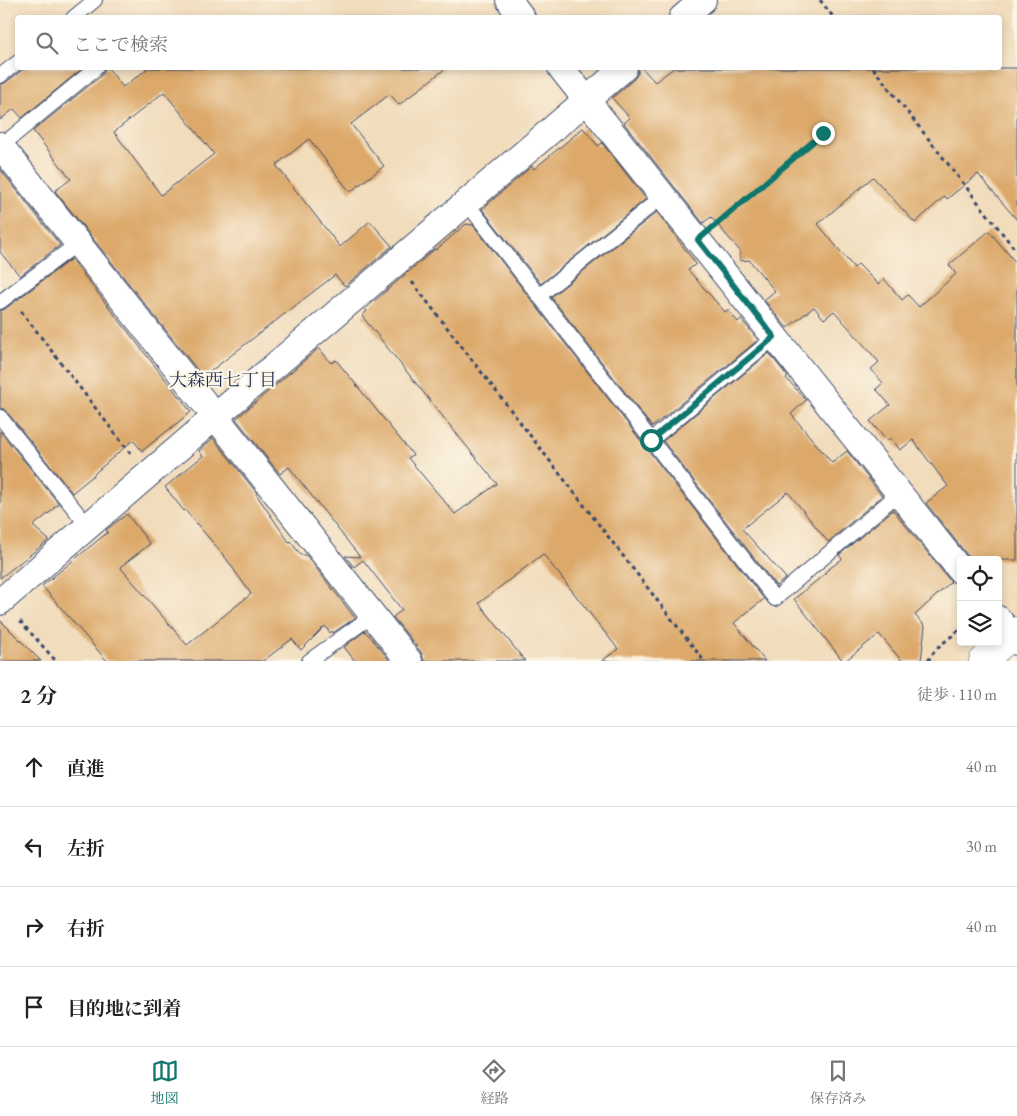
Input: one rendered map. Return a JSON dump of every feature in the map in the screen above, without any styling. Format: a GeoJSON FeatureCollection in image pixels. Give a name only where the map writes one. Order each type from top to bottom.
{"type":"FeatureCollection","features":[{"type":"Feature","properties":{"kind":"main road"},"geometry":{"type":"LineString","coordinates":[[983,661],[1011,632]]}},
{"type":"Feature","properties":{"kind":"street"},"geometry":{"type":"LineString","coordinates":[[508,0],[520,15]]}},
{"type":"Feature","properties":{"kind":"street"},"geometry":{"type":"LineString","coordinates":[[686,15],[703,0]]}},
{"type":"Feature","properties":{"kind":"street"},"geometry":{"type":"LineString","coordinates":[[563,70],[957,566]]}},
{"type":"Feature","properties":{"kind":"street"},"geometry":{"type":"LineString","coordinates":[[1,600],[88,526],[139,488],[216,416],[622,70]]}},
{"type":"Feature","properties":{"kind":"street"},"geometry":{"type":"LineString","coordinates":[[0,145],[410,661]]}},
{"type":"Feature","properties":{"kind":"lane"},"geometry":{"type":"LineString","coordinates":[[77,15],[95,0]]}},
{"type":"Feature","properties":{"kind":"lane"},"geometry":{"type":"LineString","coordinates":[[0,76],[15,64]]}},
{"type":"Feature","properties":{"kind":"lane"},"geometry":{"type":"LineString","coordinates":[[0,145],[94,70]]}},
{"type":"Feature","properties":{"kind":"lane"},"geometry":{"type":"LineString","coordinates":[[539,296],[663,196]]}},
{"type":"Feature","properties":{"kind":"lane"},"geometry":{"type":"LineString","coordinates":[[466,202],[775,599],[899,493]]}},
{"type":"Feature","properties":{"kind":"lane"},"geometry":{"type":"LineString","coordinates":[[4,299],[78,243]]}},
{"type":"Feature","properties":{"kind":"lane"},"geometry":{"type":"LineString","coordinates":[[651,440],[774,337]]}},
{"type":"Feature","properties":{"kind":"lane"},"geometry":{"type":"LineString","coordinates":[[0,417],[88,526]]}},
{"type":"Feature","properties":{"kind":"lane"},"geometry":{"type":"LineString","coordinates":[[310,661],[373,614]]}},
{"type":"Feature","properties":{"kind":"path"},"geometry":{"type":"LineString","coordinates":[[820,0],[832,15]]}},
{"type":"Feature","properties":{"kind":"path"},"geometry":{"type":"LineString","coordinates":[[875,70],[1016,250]]}},
{"type":"Feature","properties":{"kind":"path"},"geometry":{"type":"LineString","coordinates":[[698,240],[823,133]]}},
{"type":"Feature","properties":{"kind":"path"},"geometry":{"type":"LineString","coordinates":[[396,262],[704,661]]}},
{"type":"Feature","properties":{"kind":"path"},"geometry":{"type":"LineString","coordinates":[[4,299],[139,488]]}},
{"type":"Feature","properties":{"kind":"path"},"geometry":{"type":"LineString","coordinates":[[1,600],[56,661]]}},
{"type":"Feature","properties":{"kind":"path"},"geometry":{"type":"LineString","coordinates":[[928,661],[936,649],[957,632]]}},
{"type":"Feature","properties":{"kind":"building"},"geometry":{"type":"Polygon","coordinates":[[[1002,68],[1017,68],[1017,220],[978,174],[947,199],[945,196],[915,223],[873,177],[818,224],[854,268],[858,264],[878,284],[884,279],[902,300],[908,295],[919,307],[956,274],[949,265],[989,231],[1017,264],[1017,560],[1002,560],[1002,556],[968,556],[926,503],[948,486],[913,440],[900,450],[891,438],[887,441],[870,421],[890,405],[876,389],[883,383],[871,369],[879,362],[834,311],[824,319],[814,307],[787,328],[764,300],[775,291],[749,260],[740,261],[740,251],[711,217],[703,223],[624,123],[630,118],[612,98],[634,79],[638,70],[644,70],[655,82],[671,70],[1002,70],[1002,68]]]}},
{"type":"Feature","properties":{"kind":"building"},"geometry":{"type":"Polygon","coordinates":[[[22,70],[81,70],[22,118],[14,109],[0,120],[0,85],[22,70]]]}},
{"type":"Feature","properties":{"kind":"building"},"geometry":{"type":"Polygon","coordinates":[[[104,70],[110,70],[123,87],[146,70],[443,70],[399,105],[390,94],[351,124],[384,166],[350,192],[309,139],[276,165],[340,247],[370,221],[392,246],[345,286],[335,275],[203,377],[55,191],[71,179],[33,131],[102,75],[104,70]],[[164,92],[114,132],[161,195],[214,154],[164,92]]]}},
{"type":"Feature","properties":{"kind":"building"},"geometry":{"type":"Polygon","coordinates":[[[583,128],[598,146],[602,143],[646,199],[541,284],[482,209],[532,166],[534,169],[583,128]]]}},
{"type":"Feature","properties":{"kind":"building"},"geometry":{"type":"Polygon","coordinates":[[[0,169],[60,245],[20,276],[0,252],[0,169]]]}},
{"type":"Feature","properties":{"kind":"building"},"geometry":{"type":"Polygon","coordinates":[[[657,212],[696,264],[688,270],[725,312],[728,310],[738,322],[741,319],[758,340],[652,427],[551,297],[657,212]]]}},
{"type":"Feature","properties":{"kind":"building"},"geometry":{"type":"Polygon","coordinates":[[[466,224],[473,225],[764,599],[734,623],[765,661],[602,661],[618,649],[543,554],[479,603],[525,661],[424,661],[421,652],[393,617],[402,610],[363,560],[354,567],[345,556],[360,557],[289,467],[280,474],[236,419],[319,348],[331,363],[336,360],[413,455],[408,458],[455,514],[497,484],[362,316],[367,311],[365,309],[466,224]]]}},
{"type":"Feature","properties":{"kind":"building"},"geometry":{"type":"Polygon","coordinates":[[[71,259],[191,412],[142,451],[133,440],[72,493],[7,412],[0,408],[0,311],[71,259]]]}},
{"type":"Feature","properties":{"kind":"building"},"geometry":{"type":"Polygon","coordinates":[[[769,353],[788,377],[786,378],[806,400],[791,414],[832,463],[847,451],[882,496],[828,542],[788,492],[742,529],[786,578],[776,586],[663,441],[769,353]]]}},
{"type":"Feature","properties":{"kind":"building"},"geometry":{"type":"Polygon","coordinates":[[[0,431],[59,504],[33,526],[49,540],[0,578],[0,431]]]}},
{"type":"Feature","properties":{"kind":"building"},"geometry":{"type":"Polygon","coordinates":[[[213,438],[257,493],[289,542],[301,555],[306,555],[355,618],[333,633],[332,631],[330,633],[325,626],[301,650],[292,639],[263,661],[107,661],[42,586],[127,514],[150,544],[120,567],[187,645],[251,594],[225,557],[165,487],[203,456],[199,451],[213,438]]]}},
{"type":"Feature","properties":{"kind":"building"},"geometry":{"type":"Polygon","coordinates":[[[893,510],[951,582],[915,615],[925,626],[921,661],[902,661],[879,634],[843,661],[794,599],[842,559],[839,555],[893,510]]]}},
{"type":"Feature","properties":{"kind":"building"},"geometry":{"type":"Polygon","coordinates":[[[0,620],[41,661],[0,661],[0,620]]]}},
{"type":"Feature","properties":{"kind":"building"},"geometry":{"type":"Polygon","coordinates":[[[365,631],[390,661],[355,661],[344,647],[365,631]]]}},
{"type":"Feature","properties":{"kind":"district","name":"大森西七丁目"},"geometry":{"type":"Point","coordinates":[223,380]}},
{"type":"Feature","properties":{"kind":"route"},"geometry":{"type":"LineString","coordinates":[[651,440],[774,337],[698,240],[823,133]]}}]}
